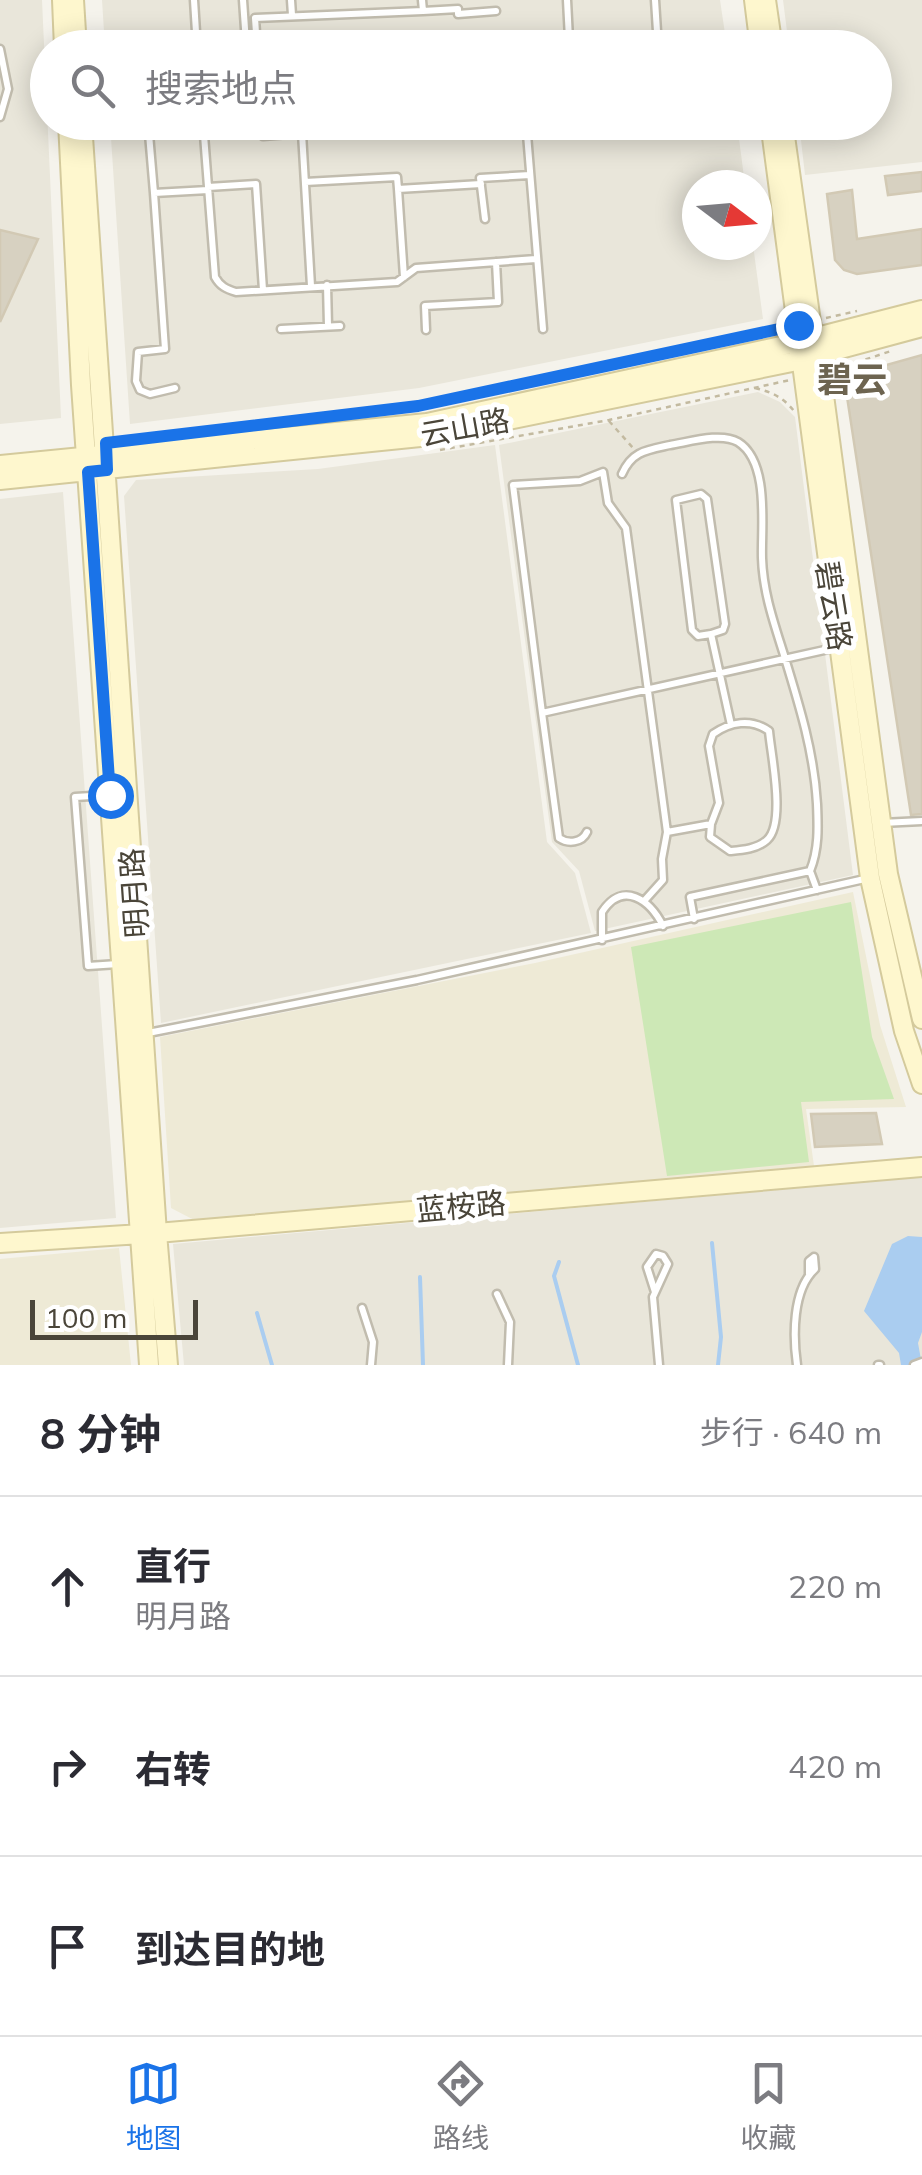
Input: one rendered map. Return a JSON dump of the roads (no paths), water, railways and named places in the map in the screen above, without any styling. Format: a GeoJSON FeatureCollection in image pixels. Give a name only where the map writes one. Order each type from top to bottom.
{"type":"FeatureCollection","features":[{"type":"Feature","properties":{"kind":"street"},"geometry":{"type":"LineString","coordinates":[[62,0],[63,30]]}},
{"type":"Feature","properties":{"kind":"street"},"geometry":{"type":"LineString","coordinates":[[74,0],[76,30]]}},
{"type":"Feature","properties":{"kind":"street"},"geometry":{"type":"LineString","coordinates":[[754,0],[758,30]]}},
{"type":"Feature","properties":{"kind":"street"},"geometry":{"type":"LineString","coordinates":[[766,0],[770,30]]}},
{"type":"Feature","properties":{"kind":"street","name":"明月路"},"geometry":{"type":"LineString","coordinates":[[70,140],[144,1034],[148,1365]]}},
{"type":"Feature","properties":{"kind":"street","name":"明月路"},"geometry":{"type":"LineString","coordinates":[[83,140],[110,795],[121,964],[148,1233],[168,1365]]}},
{"type":"Feature","properties":{"kind":"street","name":"碧云路"},"geometry":{"type":"LineString","coordinates":[[773,140],[888,874],[922,1018]]}},
{"type":"Feature","properties":{"kind":"street","name":"碧云路"},"geometry":{"type":"LineString","coordinates":[[785,140],[840,646],[870,878],[904,1031],[922,1084]]}},
{"type":"Feature","properties":{"kind":"street","name":"云山路"},"geometry":{"type":"LineString","coordinates":[[0,480],[97,464],[428,424],[806,340],[922,310]]}},
{"type":"Feature","properties":{"kind":"street","name":"云山路"},"geometry":{"type":"LineString","coordinates":[[806,340],[922,327]]}},
{"type":"Feature","properties":{"kind":"street","name":"云山路"},"geometry":{"type":"LineString","coordinates":[[0,465],[97,464]]}},
{"type":"Feature","properties":{"kind":"street","name":"蓝桉路"},"geometry":{"type":"LineString","coordinates":[[0,1243],[922,1167]]}},
{"type":"Feature","properties":{"kind":"lane"},"geometry":{"type":"LineString","coordinates":[[194,0],[196,30]]}},
{"type":"Feature","properties":{"kind":"lane"},"geometry":{"type":"LineString","coordinates":[[243,0],[245,30]]}},
{"type":"Feature","properties":{"kind":"lane"},"geometry":{"type":"LineString","coordinates":[[291,0],[292,15]]}},
{"type":"Feature","properties":{"kind":"lane"},"geometry":{"type":"LineString","coordinates":[[338,0],[339,12]]}},
{"type":"Feature","properties":{"kind":"lane"},"geometry":{"type":"LineString","coordinates":[[422,0],[423,11]]}},
{"type":"Feature","properties":{"kind":"lane"},"geometry":{"type":"LineString","coordinates":[[567,0],[569,30]]}},
{"type":"Feature","properties":{"kind":"lane"},"geometry":{"type":"LineString","coordinates":[[655,0],[657,30]]}},
{"type":"Feature","properties":{"kind":"lane"},"geometry":{"type":"LineString","coordinates":[[256,30],[255,18],[292,15],[496,11]]}},
{"type":"Feature","properties":{"kind":"lane"},"geometry":{"type":"LineString","coordinates":[[0,49],[8,89],[0,117]]}},
{"type":"Feature","properties":{"kind":"lane"},"geometry":{"type":"LineString","coordinates":[[150,140],[164,348],[138,352],[136,382],[140,390],[150,394],[174,388]]}},
{"type":"Feature","properties":{"kind":"lane"},"geometry":{"type":"LineString","coordinates":[[204,140],[215,277],[220,285],[236,292],[397,282],[416,268],[536,259]]}},
{"type":"Feature","properties":{"kind":"lane"},"geometry":{"type":"LineString","coordinates":[[302,140],[310,286]]}},
{"type":"Feature","properties":{"kind":"lane"},"geometry":{"type":"LineString","coordinates":[[527,140],[542,329]]}},
{"type":"Feature","properties":{"kind":"lane"},"geometry":{"type":"LineString","coordinates":[[484,219],[480,178],[530,175]]}},
{"type":"Feature","properties":{"kind":"lane"},"geometry":{"type":"LineString","coordinates":[[305,182],[397,177],[404,278]]}},
{"type":"Feature","properties":{"kind":"lane"},"geometry":{"type":"LineString","coordinates":[[154,193],[256,184],[262,290]]}},
{"type":"Feature","properties":{"kind":"lane"},"geometry":{"type":"LineString","coordinates":[[398,189],[481,184]]}},
{"type":"Feature","properties":{"kind":"lane"},"geometry":{"type":"LineString","coordinates":[[426,330],[425,306],[498,302],[496,262]]}},
{"type":"Feature","properties":{"kind":"lane"},"geometry":{"type":"LineString","coordinates":[[327,285],[328,326]]}},
{"type":"Feature","properties":{"kind":"lane"},"geometry":{"type":"LineString","coordinates":[[281,329],[340,326]]}},
{"type":"Feature","properties":{"kind":"lane"},"geometry":{"type":"LineString","coordinates":[[622,474],[630,457],[638,452],[723,438],[738,442],[752,460],[763,506],[762,558],[767,600],[813,762],[819,831],[810,871],[817,890]]}},
{"type":"Feature","properties":{"kind":"lane"},"geometry":{"type":"LineString","coordinates":[[587,832],[578,841],[559,838],[513,485],[580,481],[603,472],[608,504],[626,528],[666,832],[663,880],[645,900]]}},
{"type":"Feature","properties":{"kind":"lane"},"geometry":{"type":"LineString","coordinates":[[700,494],[707,499],[725,624],[722,630],[711,634],[698,636],[692,630],[676,500],[700,494]]}},
{"type":"Feature","properties":{"kind":"lane"},"geometry":{"type":"LineString","coordinates":[[711,634],[731,725]]}},
{"type":"Feature","properties":{"kind":"lane"},"geometry":{"type":"LineString","coordinates":[[542,713],[840,646]]}},
{"type":"Feature","properties":{"kind":"lane"},"geometry":{"type":"LineString","coordinates":[[759,724],[769,731],[776,825],[765,842],[730,852],[710,837],[711,824],[719,803],[710,746],[713,734],[731,725],[759,724]]}},
{"type":"Feature","properties":{"kind":"lane"},"geometry":{"type":"LineString","coordinates":[[110,795],[76,797],[88,966],[121,964]]}},
{"type":"Feature","properties":{"kind":"lane"},"geometry":{"type":"LineString","coordinates":[[881,823],[922,820]]}},
{"type":"Feature","properties":{"kind":"lane"},"geometry":{"type":"LineString","coordinates":[[666,832],[711,824]]}},
{"type":"Feature","properties":{"kind":"lane"},"geometry":{"type":"LineString","coordinates":[[694,919],[690,897],[810,871]]}},
{"type":"Feature","properties":{"kind":"lane"},"geometry":{"type":"LineString","coordinates":[[144,1034],[602,940],[870,878]]}},
{"type":"Feature","properties":{"kind":"lane"},"geometry":{"type":"LineString","coordinates":[[602,940],[600,922],[607,904],[625,895],[645,900],[663,926]]}},
{"type":"Feature","properties":{"kind":"lane"},"geometry":{"type":"LineString","coordinates":[[655,1292],[668,1264],[664,1256],[656,1254],[647,1266],[655,1292],[658,1365]]}},
{"type":"Feature","properties":{"kind":"lane"},"geometry":{"type":"LineString","coordinates":[[798,1365],[794,1346],[800,1298],[809,1274]]}},
{"type":"Feature","properties":{"kind":"lane"},"geometry":{"type":"LineString","coordinates":[[497,1294],[510,1322],[508,1365]]}},
{"type":"Feature","properties":{"kind":"lane"},"geometry":{"type":"LineString","coordinates":[[362,1308],[373,1342],[372,1365]]}},
{"type":"Feature","properties":{"kind":"lane"},"geometry":{"type":"LineString","coordinates":[[914,1365],[922,1362]]}},
{"type":"Feature","properties":{"kind":"water"},"geometry":{"type":"Polygon","coordinates":[[[908,1236],[922,1237],[922,1332],[918,1343],[922,1365],[901,1365],[899,1353],[864,1311],[892,1244],[908,1236]]]}},
{"type":"Feature","properties":{"kind":"waterway"},"geometry":{"type":"LineString","coordinates":[[712,1243],[721,1337],[718,1365]]}},
{"type":"Feature","properties":{"kind":"waterway"},"geometry":{"type":"LineString","coordinates":[[559,1262],[554,1276],[578,1365]]}},
{"type":"Feature","properties":{"kind":"waterway"},"geometry":{"type":"LineString","coordinates":[[420,1277],[423,1365]]}},
{"type":"Feature","properties":{"kind":"waterway"},"geometry":{"type":"LineString","coordinates":[[257,1313],[272,1365]]}},
{"type":"Feature","properties":{"kind":"district","name":"碧云"},"geometry":{"type":"Point","coordinates":[852,380]}}]}
